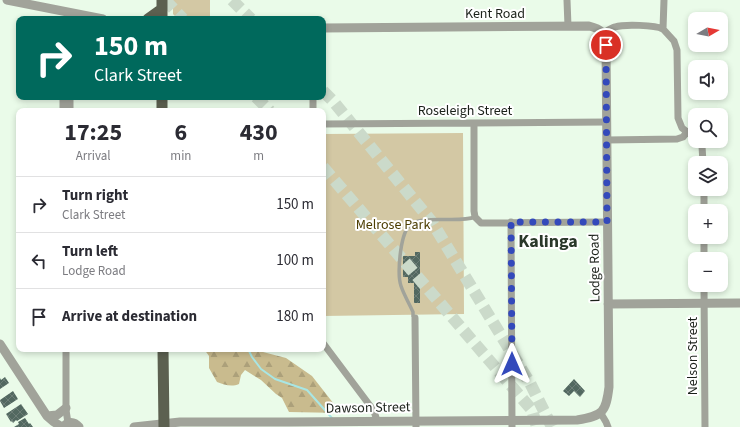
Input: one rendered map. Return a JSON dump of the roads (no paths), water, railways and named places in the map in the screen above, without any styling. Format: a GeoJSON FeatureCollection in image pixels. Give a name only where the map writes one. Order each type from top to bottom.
{"type":"FeatureCollection","features":[{"type":"Feature","properties":{"kind":"main road"},"geometry":{"type":"LineString","coordinates":[[152,16],[162,9]]}},
{"type":"Feature","properties":{"kind":"main road"},"geometry":{"type":"LineString","coordinates":[[163,352],[164,425]]}},
{"type":"Feature","properties":{"kind":"street"},"geometry":{"type":"LineString","coordinates":[[7,0],[65,15]]}},
{"type":"Feature","properties":{"kind":"street"},"geometry":{"type":"LineString","coordinates":[[567,0],[568,26]]}},
{"type":"Feature","properties":{"kind":"street"},"geometry":{"type":"LineString","coordinates":[[663,29],[664,0]]}},
{"type":"Feature","properties":{"kind":"street","name":"Kent Road"},"geometry":{"type":"LineString","coordinates":[[326,28],[589,26],[595,27],[604,34]]}},
{"type":"Feature","properties":{"kind":"street"},"geometry":{"type":"LineString","coordinates":[[604,34],[615,27],[653,26],[663,29],[674,40],[677,50],[678,118],[682,128],[687,132],[683,137],[677,139],[607,140]]}},
{"type":"Feature","properties":{"kind":"street","name":"Lodge Road"},"geometry":{"type":"LineString","coordinates":[[600,412],[603,410],[607,402],[609,387],[606,39],[604,34]]}},
{"type":"Feature","properties":{"kind":"street","name":"Roseleigh Street"},"geometry":{"type":"LineString","coordinates":[[326,124],[607,122]]}},
{"type":"Feature","properties":{"kind":"street"},"geometry":{"type":"LineString","coordinates":[[474,123],[474,211],[475,217],[481,223],[607,222]]}},
{"type":"Feature","properties":{"kind":"street"},"geometry":{"type":"LineString","coordinates":[[511,222],[512,423]]}},
{"type":"Feature","properties":{"kind":"street","name":"Nelson Street"},"geometry":{"type":"LineString","coordinates":[[704,292],[705,427]]}},
{"type":"Feature","properties":{"kind":"street"},"geometry":{"type":"LineString","coordinates":[[608,304],[740,303]]}},
{"type":"Feature","properties":{"kind":"street"},"geometry":{"type":"LineString","coordinates":[[415,318],[416,424]]}},
{"type":"Feature","properties":{"kind":"street"},"geometry":{"type":"LineString","coordinates":[[0,344],[47,416],[54,422],[64,426],[74,423],[78,427]]}},
{"type":"Feature","properties":{"kind":"street"},"geometry":{"type":"LineString","coordinates":[[326,347],[372,408],[377,421]]}},
{"type":"Feature","properties":{"kind":"street"},"geometry":{"type":"LineString","coordinates":[[64,426],[66,408],[66,352]]}},
{"type":"Feature","properties":{"kind":"street"},"geometry":{"type":"LineString","coordinates":[[47,416],[59,414],[66,408]]}},
{"type":"Feature","properties":{"kind":"street"},"geometry":{"type":"LineString","coordinates":[[600,412],[608,424],[608,427]]}},
{"type":"Feature","properties":{"kind":"street","name":"Dawson Street"},"geometry":{"type":"LineString","coordinates":[[134,427],[164,425],[180,422],[264,424],[377,421],[416,424],[512,423],[577,420],[590,418],[600,412]]}},
{"type":"Feature","properties":{"kind":"lane"},"geometry":{"type":"LineString","coordinates":[[415,318],[401,286],[401,246],[406,231],[410,225],[417,221],[470,219],[475,217]]}},
{"type":"Feature","properties":{"kind":"waterway"},"geometry":{"type":"LineString","coordinates":[[250,352],[261,369],[275,379],[307,390],[332,418]]}},
{"type":"Feature","properties":{"kind":"tunnel"},"geometry":{"type":"LineString","coordinates":[[165,0],[180,16]]}},
{"type":"Feature","properties":{"kind":"tunnel"},"geometry":{"type":"LineString","coordinates":[[232,0],[248,16]]}},
{"type":"Feature","properties":{"kind":"tunnel"},"geometry":{"type":"LineString","coordinates":[[326,94],[432,222],[530,383],[552,427]]}},
{"type":"Feature","properties":{"kind":"tunnel"},"geometry":{"type":"LineString","coordinates":[[259,100],[267,108]]}},
{"type":"Feature","properties":{"kind":"tunnel"},"geometry":{"type":"LineString","coordinates":[[326,170],[532,410],[537,427]]}},
{"type":"Feature","properties":{"kind":"district","name":"Kalinga"},"geometry":{"type":"Point","coordinates":[548,241]}},
{"type":"Feature","properties":{"kind":"park label","name":"Melrose Park"},"geometry":{"type":"Point","coordinates":[393,224]}}]}
